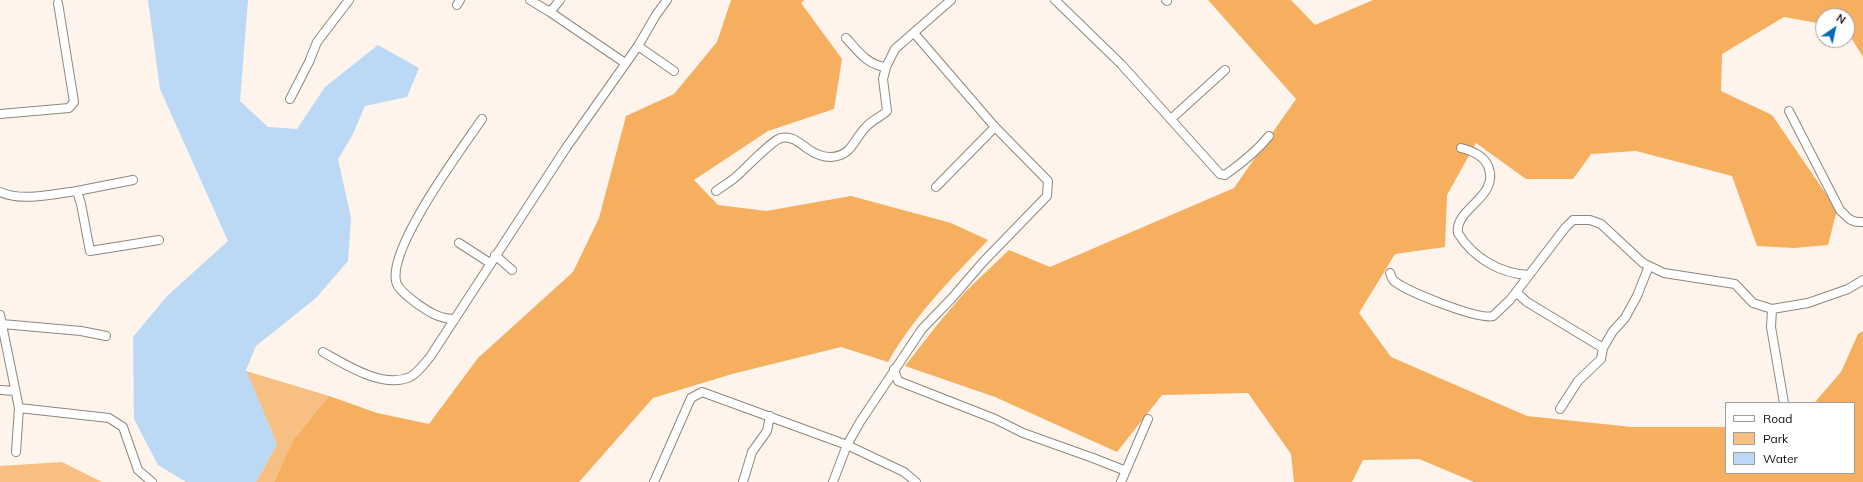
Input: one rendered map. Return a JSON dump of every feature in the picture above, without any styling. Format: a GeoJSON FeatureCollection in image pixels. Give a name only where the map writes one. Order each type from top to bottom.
{"type":"FeatureCollection","features":[{"type":"Feature","properties":{"kind":"street"},"geometry":{"type":"LineString","coordinates":[[290,99],[309,62],[316,42],[349,0]]}},
{"type":"Feature","properties":{"kind":"street"},"geometry":{"type":"LineString","coordinates":[[530,0],[625,63]]}},
{"type":"Feature","properties":{"kind":"street"},"geometry":{"type":"LineString","coordinates":[[550,12],[560,0]]}},
{"type":"Feature","properties":{"kind":"street"},"geometry":{"type":"LineString","coordinates":[[323,352],[360,373],[371,377],[405,378],[417,372],[430,357],[566,148],[638,46],[656,15],[667,0]]}},
{"type":"Feature","properties":{"kind":"street"},"geometry":{"type":"LineString","coordinates":[[716,191],[738,176],[758,155],[766,150],[777,139],[783,137],[796,140],[809,150],[824,157],[840,157],[848,151],[861,131],[870,122],[887,111],[883,87],[886,67],[895,48],[951,0]]}},
{"type":"Feature","properties":{"kind":"street"},"geometry":{"type":"LineString","coordinates":[[1055,0],[1121,64],[1220,174],[1225,175],[1255,152],[1269,136]]}},
{"type":"Feature","properties":{"kind":"street"},"geometry":{"type":"LineString","coordinates":[[0,114],[69,108],[74,102],[58,3]]}},
{"type":"Feature","properties":{"kind":"street"},"geometry":{"type":"LineString","coordinates":[[833,482],[847,445],[894,369],[922,329],[952,298],[983,262],[1047,196],[1048,181],[995,127],[914,33]]}},
{"type":"Feature","properties":{"kind":"street"},"geometry":{"type":"LineString","coordinates":[[846,38],[867,60],[876,65],[886,67]]}},
{"type":"Feature","properties":{"kind":"street"},"geometry":{"type":"LineString","coordinates":[[638,46],[674,71]]}},
{"type":"Feature","properties":{"kind":"street"},"geometry":{"type":"LineString","coordinates":[[1171,119],[1225,70]]}},
{"type":"Feature","properties":{"kind":"street"},"geometry":{"type":"LineString","coordinates":[[1789,111],[1840,210],[1850,220],[1854,222],[1863,222]]}},
{"type":"Feature","properties":{"kind":"street"},"geometry":{"type":"LineString","coordinates":[[455,319],[444,319],[434,315],[415,302],[399,287],[396,283],[397,263],[431,193],[482,119]]}},
{"type":"Feature","properties":{"kind":"street"},"geometry":{"type":"LineString","coordinates":[[936,187],[995,127]]}},
{"type":"Feature","properties":{"kind":"street"},"geometry":{"type":"LineString","coordinates":[[1460,148],[1475,153],[1484,160],[1489,168],[1490,180],[1485,192],[1460,222],[1458,233],[1466,245],[1492,265],[1515,274],[1529,275]]}},
{"type":"Feature","properties":{"kind":"street"},"geometry":{"type":"LineString","coordinates":[[0,192],[10,196],[21,197],[77,191],[133,180]]}},
{"type":"Feature","properties":{"kind":"street"},"geometry":{"type":"LineString","coordinates":[[77,191],[90,251],[159,240]]}},
{"type":"Feature","properties":{"kind":"street"},"geometry":{"type":"LineString","coordinates":[[1390,273],[1395,282],[1430,300],[1490,317],[1497,314],[1516,292],[1565,228],[1573,220],[1581,219],[1590,220],[1601,224],[1620,244],[1642,263],[1664,273],[1735,284],[1753,303],[1772,309],[1808,303],[1848,289],[1863,280]]}},
{"type":"Feature","properties":{"kind":"street"},"geometry":{"type":"LineString","coordinates":[[459,243],[490,263]]}},
{"type":"Feature","properties":{"kind":"street"},"geometry":{"type":"LineString","coordinates":[[495,255],[512,270]]}},
{"type":"Feature","properties":{"kind":"street"},"geometry":{"type":"LineString","coordinates":[[1560,409],[1578,381],[1601,359],[1603,348],[1613,331],[1625,318],[1637,296],[1649,266]]}},
{"type":"Feature","properties":{"kind":"street"},"geometry":{"type":"LineString","coordinates":[[1516,292],[1527,302],[1603,348]]}},
{"type":"Feature","properties":{"kind":"street"},"geometry":{"type":"LineString","coordinates":[[1772,309],[1771,327],[1784,402]]}},
{"type":"Feature","properties":{"kind":"street"},"geometry":{"type":"LineString","coordinates":[[0,315],[19,408],[16,452]]}},
{"type":"Feature","properties":{"kind":"street"},"geometry":{"type":"LineString","coordinates":[[2,324],[81,331],[106,336]]}},
{"type":"Feature","properties":{"kind":"street"},"geometry":{"type":"LineString","coordinates":[[894,369],[898,381],[995,419],[1023,433],[1126,471]]}},
{"type":"Feature","properties":{"kind":"street"},"geometry":{"type":"LineString","coordinates":[[0,390],[15,391]]}},
{"type":"Feature","properties":{"kind":"street"},"geometry":{"type":"LineString","coordinates":[[654,482],[691,398],[702,392],[847,445],[904,472],[916,482]]}},
{"type":"Feature","properties":{"kind":"street"},"geometry":{"type":"LineString","coordinates":[[19,408],[109,418],[123,427],[138,470],[152,482]]}},
{"type":"Feature","properties":{"kind":"street"},"geometry":{"type":"LineString","coordinates":[[743,482],[752,452],[767,431],[770,416]]}},
{"type":"Feature","properties":{"kind":"street"},"geometry":{"type":"LineString","coordinates":[[1121,482],[1148,419]]}},
{"type":"Feature","properties":{"kind":"green space"},"geometry":{"type":"Polygon","coordinates":[[[246,371],[329,396],[293,440],[274,482],[256,482],[277,444],[246,371]]]}},
{"type":"Feature","properties":{"kind":"green space"},"geometry":{"type":"Polygon","coordinates":[[[62,462],[102,482],[0,482],[0,466],[62,462]]]}},
{"type":"Feature","properties":{"kind":"shaded area"},"geometry":{"type":"Polygon","coordinates":[[[731,0],[804,0],[801,3],[842,59],[834,109],[768,131],[694,180],[718,205],[766,211],[851,196],[951,223],[988,240],[947,283],[922,313],[898,345],[888,362],[841,347],[732,374],[653,398],[579,482],[274,482],[293,440],[329,396],[377,413],[429,424],[478,358],[573,272],[599,218],[626,116],[674,94],[717,42],[731,0]]]}},
{"type":"Feature","properties":{"kind":"shaded area"},"geometry":{"type":"Polygon","coordinates":[[[1208,0],[1291,0],[1315,25],[1373,0],[1863,0],[1863,57],[1855,44],[1855,8],[1815,8],[1815,23],[1784,17],[1722,54],[1721,91],[1772,115],[1837,210],[1828,245],[1794,248],[1757,246],[1732,176],[1636,151],[1591,154],[1573,179],[1526,179],[1476,143],[1447,195],[1445,247],[1395,254],[1359,313],[1391,357],[1527,416],[1632,427],[1725,427],[1725,474],[1855,474],[1855,402],[1816,401],[1841,372],[1858,334],[1863,331],[1863,482],[1474,482],[1419,459],[1363,460],[1352,482],[1294,482],[1291,454],[1248,393],[1162,395],[1117,452],[995,397],[905,366],[965,292],[1009,250],[1050,267],[1234,188],[1296,99],[1208,0]]]}},
{"type":"Feature","properties":{"kind":"water"},"geometry":{"type":"Polygon","coordinates":[[[148,0],[248,0],[240,101],[268,127],[297,129],[325,87],[378,45],[419,68],[407,97],[365,106],[352,136],[338,159],[351,218],[348,261],[316,298],[256,346],[246,370],[277,444],[256,482],[186,482],[158,465],[134,419],[133,337],[167,296],[228,241],[160,89],[148,0]]]}}]}
